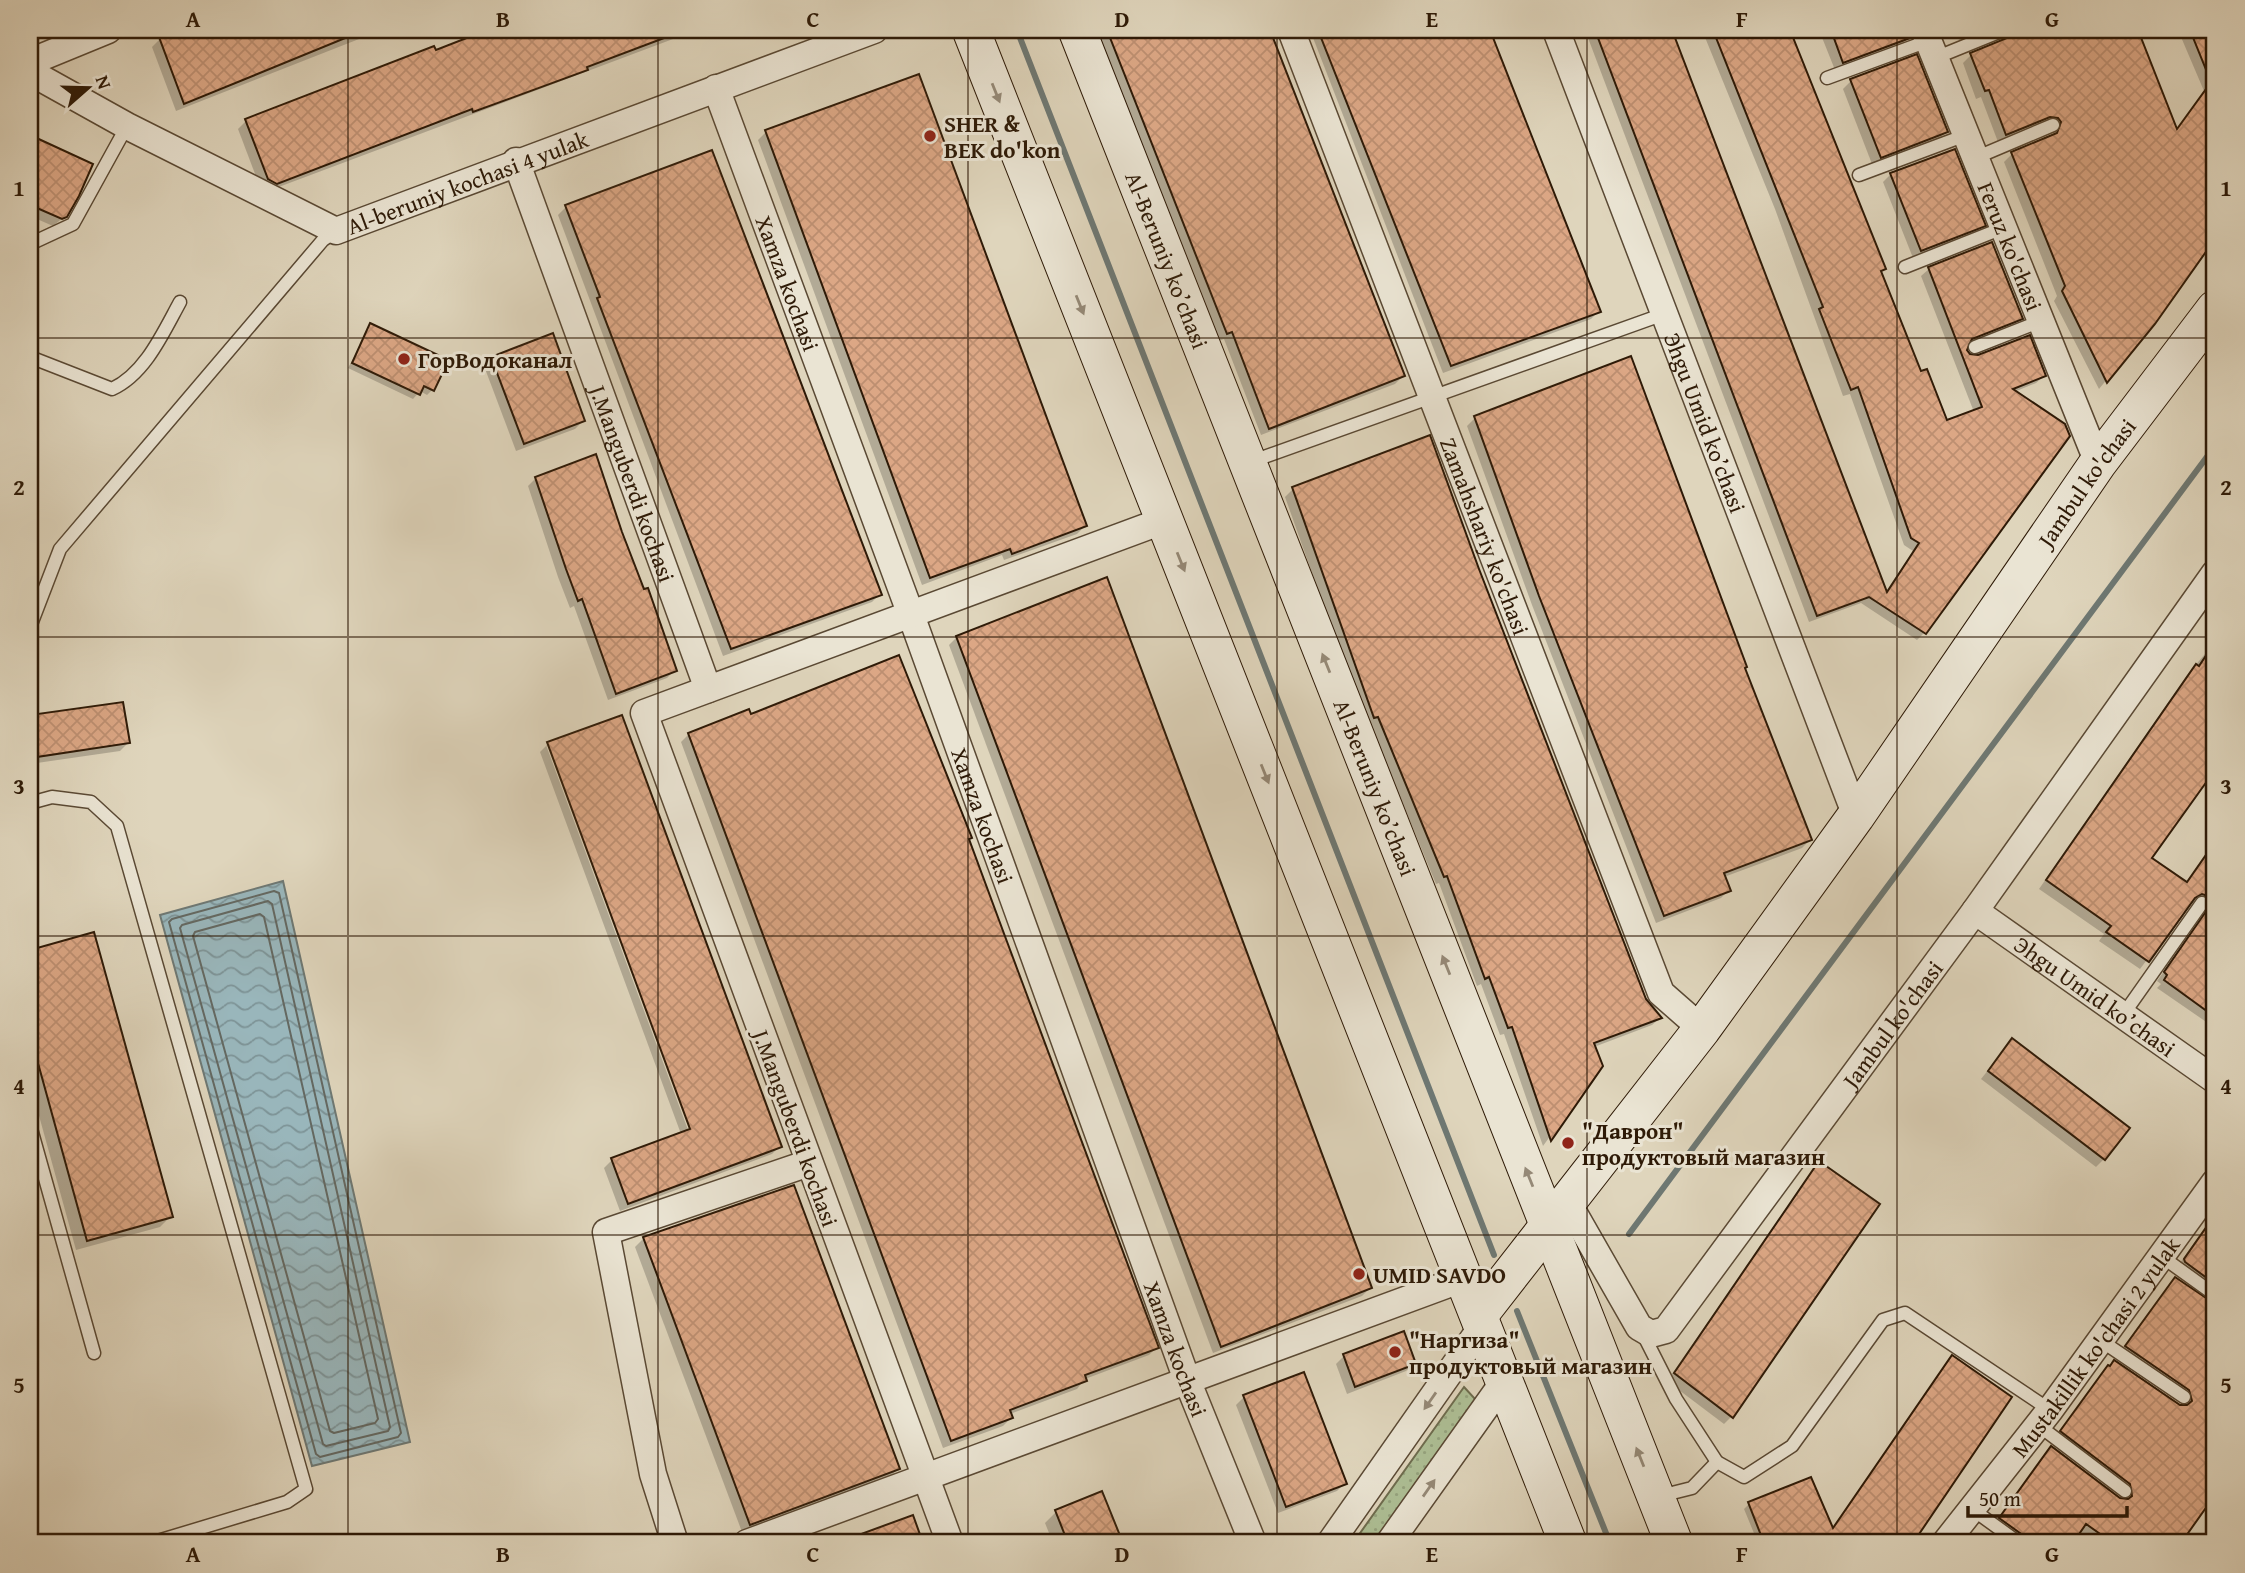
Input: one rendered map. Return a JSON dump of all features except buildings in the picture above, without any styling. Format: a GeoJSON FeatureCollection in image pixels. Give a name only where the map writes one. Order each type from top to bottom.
{"type":"FeatureCollection","features":[{"type":"Feature","properties":{"kind":"main road"},"geometry":{"type":"LineString","coordinates":[[971,30],[1568,1543]]}},
{"type":"Feature","properties":{"kind":"main road","name":"Al-Beruniy ko’chasi"},"geometry":{"type":"LineString","coordinates":[[1077,30],[1247,463],[1559,1215],[1674,1543]]}},
{"type":"Feature","properties":{"kind":"main road","name":"Jambul ko'chasi"},"geometry":{"type":"LineString","coordinates":[[1481,1320],[1702,1029],[1856,816],[2098,463],[2215,309]]}},
{"type":"Feature","properties":{"kind":"street"},"geometry":{"type":"LineString","coordinates":[[30,62],[108,30]]}},
{"type":"Feature","properties":{"kind":"street","name":"Al-beruniy kochasi 4 yulak"},"geometry":{"type":"LineString","coordinates":[[335,231],[516,161],[874,30]]}},
{"type":"Feature","properties":{"kind":"street","name":"Zamahshariy ko'chasi"},"geometry":{"type":"LineString","coordinates":[[1291,30],[1661,993],[1702,1029]]}},
{"type":"Feature","properties":{"kind":"street","name":"Эhgu Umid ko’chasi"},"geometry":{"type":"LineString","coordinates":[[1556,30],[1856,816]]}},
{"type":"Feature","properties":{"kind":"street","name":"Feruz ko'chasi"},"geometry":{"type":"LineString","coordinates":[[1929,43],[2098,463]]}},
{"type":"Feature","properties":{"kind":"street"},"geometry":{"type":"LineString","coordinates":[[30,72],[127,126],[335,231]]}},
{"type":"Feature","properties":{"kind":"street","name":"Xamza kochasi"},"geometry":{"type":"LineString","coordinates":[[716,88],[911,615],[1187,1380],[1253,1543]]}},
{"type":"Feature","properties":{"kind":"street","name":"J.Manguberdi kochasi"},"geometry":{"type":"LineString","coordinates":[[516,161],[708,689],[644,713],[950,1543]]}},
{"type":"Feature","properties":{"kind":"street"},"geometry":{"type":"LineString","coordinates":[[708,689],[1165,520]]}},
{"type":"Feature","properties":{"kind":"street","name":"Jambul ko'chasi"},"geometry":{"type":"LineString","coordinates":[[1639,1327],[1651,1334],[1666,1330],[1975,911],[2215,573]]}},
{"type":"Feature","properties":{"kind":"street","name":"Эhgu Umid ko’chasi"},"geometry":{"type":"LineString","coordinates":[[1975,911],[2215,1080]]}},
{"type":"Feature","properties":{"kind":"street"},"geometry":{"type":"LineString","coordinates":[[675,1543],[653,1474],[606,1232],[809,1163]]}},
{"type":"Feature","properties":{"kind":"street","name":"Mustakillik ko'chasi 2 yulak"},"geometry":{"type":"LineString","coordinates":[[1945,1543],[2044,1417],[2215,1182]]}},
{"type":"Feature","properties":{"kind":"street"},"geometry":{"type":"LineString","coordinates":[[1559,1215],[1639,1327]]}},
{"type":"Feature","properties":{"kind":"street"},"geometry":{"type":"LineString","coordinates":[[747,1543],[1465,1278]]}},
{"type":"Feature","properties":{"kind":"street"},"geometry":{"type":"LineString","coordinates":[[1331,1543],[1481,1320]]}},
{"type":"Feature","properties":{"kind":"street"},"geometry":{"type":"LineString","coordinates":[[1389,1543],[1505,1380]]}},
{"type":"Feature","properties":{"kind":"lane"},"geometry":{"type":"LineString","coordinates":[[1827,78],[1929,43],[2004,30]]}},
{"type":"Feature","properties":{"kind":"lane"},"geometry":{"type":"LineString","coordinates":[[1858,176],[2053,125]]}},
{"type":"Feature","properties":{"kind":"lane"},"geometry":{"type":"LineString","coordinates":[[30,244],[73,224],[127,126]]}},
{"type":"Feature","properties":{"kind":"lane"},"geometry":{"type":"LineString","coordinates":[[1905,267],[2003,228]]}},
{"type":"Feature","properties":{"kind":"lane","name":"Al-beruniy kochasi 4 yulak"},"geometry":{"type":"LineString","coordinates":[[30,627],[60,549],[323,240],[335,231]]}},
{"type":"Feature","properties":{"kind":"lane"},"geometry":{"type":"LineString","coordinates":[[30,357],[112,389],[126,383],[156,346],[180,302]]}},
{"type":"Feature","properties":{"kind":"lane"},"geometry":{"type":"LineString","coordinates":[[1247,463],[1664,314]]}},
{"type":"Feature","properties":{"kind":"lane"},"geometry":{"type":"LineString","coordinates":[[1975,347],[2041,321]]}},
{"type":"Feature","properties":{"kind":"lane"},"geometry":{"type":"LineString","coordinates":[[30,803],[52,797],[91,803],[117,826],[306,1489],[287,1503],[151,1543]]}},
{"type":"Feature","properties":{"kind":"lane"},"geometry":{"type":"LineString","coordinates":[[2123,1015],[2203,904]]}},
{"type":"Feature","properties":{"kind":"lane"},"geometry":{"type":"LineString","coordinates":[[30,1125],[94,1353]]}},
{"type":"Feature","properties":{"kind":"lane"},"geometry":{"type":"LineString","coordinates":[[2161,1256],[2215,1295]]}},
{"type":"Feature","properties":{"kind":"lane"},"geometry":{"type":"LineString","coordinates":[[1639,1327],[1676,1399],[1717,1462],[1744,1477],[1792,1446],[1883,1320],[1905,1313],[2044,1417],[2125,1492]]}},
{"type":"Feature","properties":{"kind":"lane"},"geometry":{"type":"LineString","coordinates":[[2100,1340],[2184,1397]]}},
{"type":"Feature","properties":{"kind":"lane"},"geometry":{"type":"LineString","coordinates":[[1656,1497],[1692,1488],[1717,1462]]}},
{"type":"Feature","properties":{"kind":"lane"},"geometry":{"type":"LineString","coordinates":[[1972,1509],[2019,1543]]}},
{"type":"Feature","properties":{"kind":"green space"},"geometry":{"type":"Polygon","coordinates":[[[1464,1387],[1476,1400],[1374,1543],[1353,1543],[1464,1387]]]}},
{"type":"Feature","properties":{"kind":"water"},"geometry":{"type":"Polygon","coordinates":[[[283,881],[410,1442],[312,1466],[160,915],[283,881]]]}},
{"type":"Feature","properties":{"kind":"waterway"},"geometry":{"type":"LineString","coordinates":[[1017,30],[1494,1255]]}},
{"type":"Feature","properties":{"kind":"waterway"},"geometry":{"type":"LineString","coordinates":[[1629,1234],[2215,446]]}},
{"type":"Feature","properties":{"kind":"waterway"},"geometry":{"type":"LineString","coordinates":[[1517,1311],[1610,1543]]}},
{"type":"Feature","properties":{"kind":"place","name":"SHER & BEK do'kon"},"geometry":{"type":"Point","coordinates":[930,136]}},
{"type":"Feature","properties":{"kind":"place","name":"ГорВодоканал"},"geometry":{"type":"Point","coordinates":[404,359]}},
{"type":"Feature","properties":{"kind":"place","name":"\"Даврон\" продуктовый магазин"},"geometry":{"type":"Point","coordinates":[1568,1143]}},
{"type":"Feature","properties":{"kind":"place","name":"UMID SAVDO"},"geometry":{"type":"Point","coordinates":[1359,1274]}},
{"type":"Feature","properties":{"kind":"place","name":"\"Наргиза\" продуктовый магазин"},"geometry":{"type":"Point","coordinates":[1395,1352]}}]}
